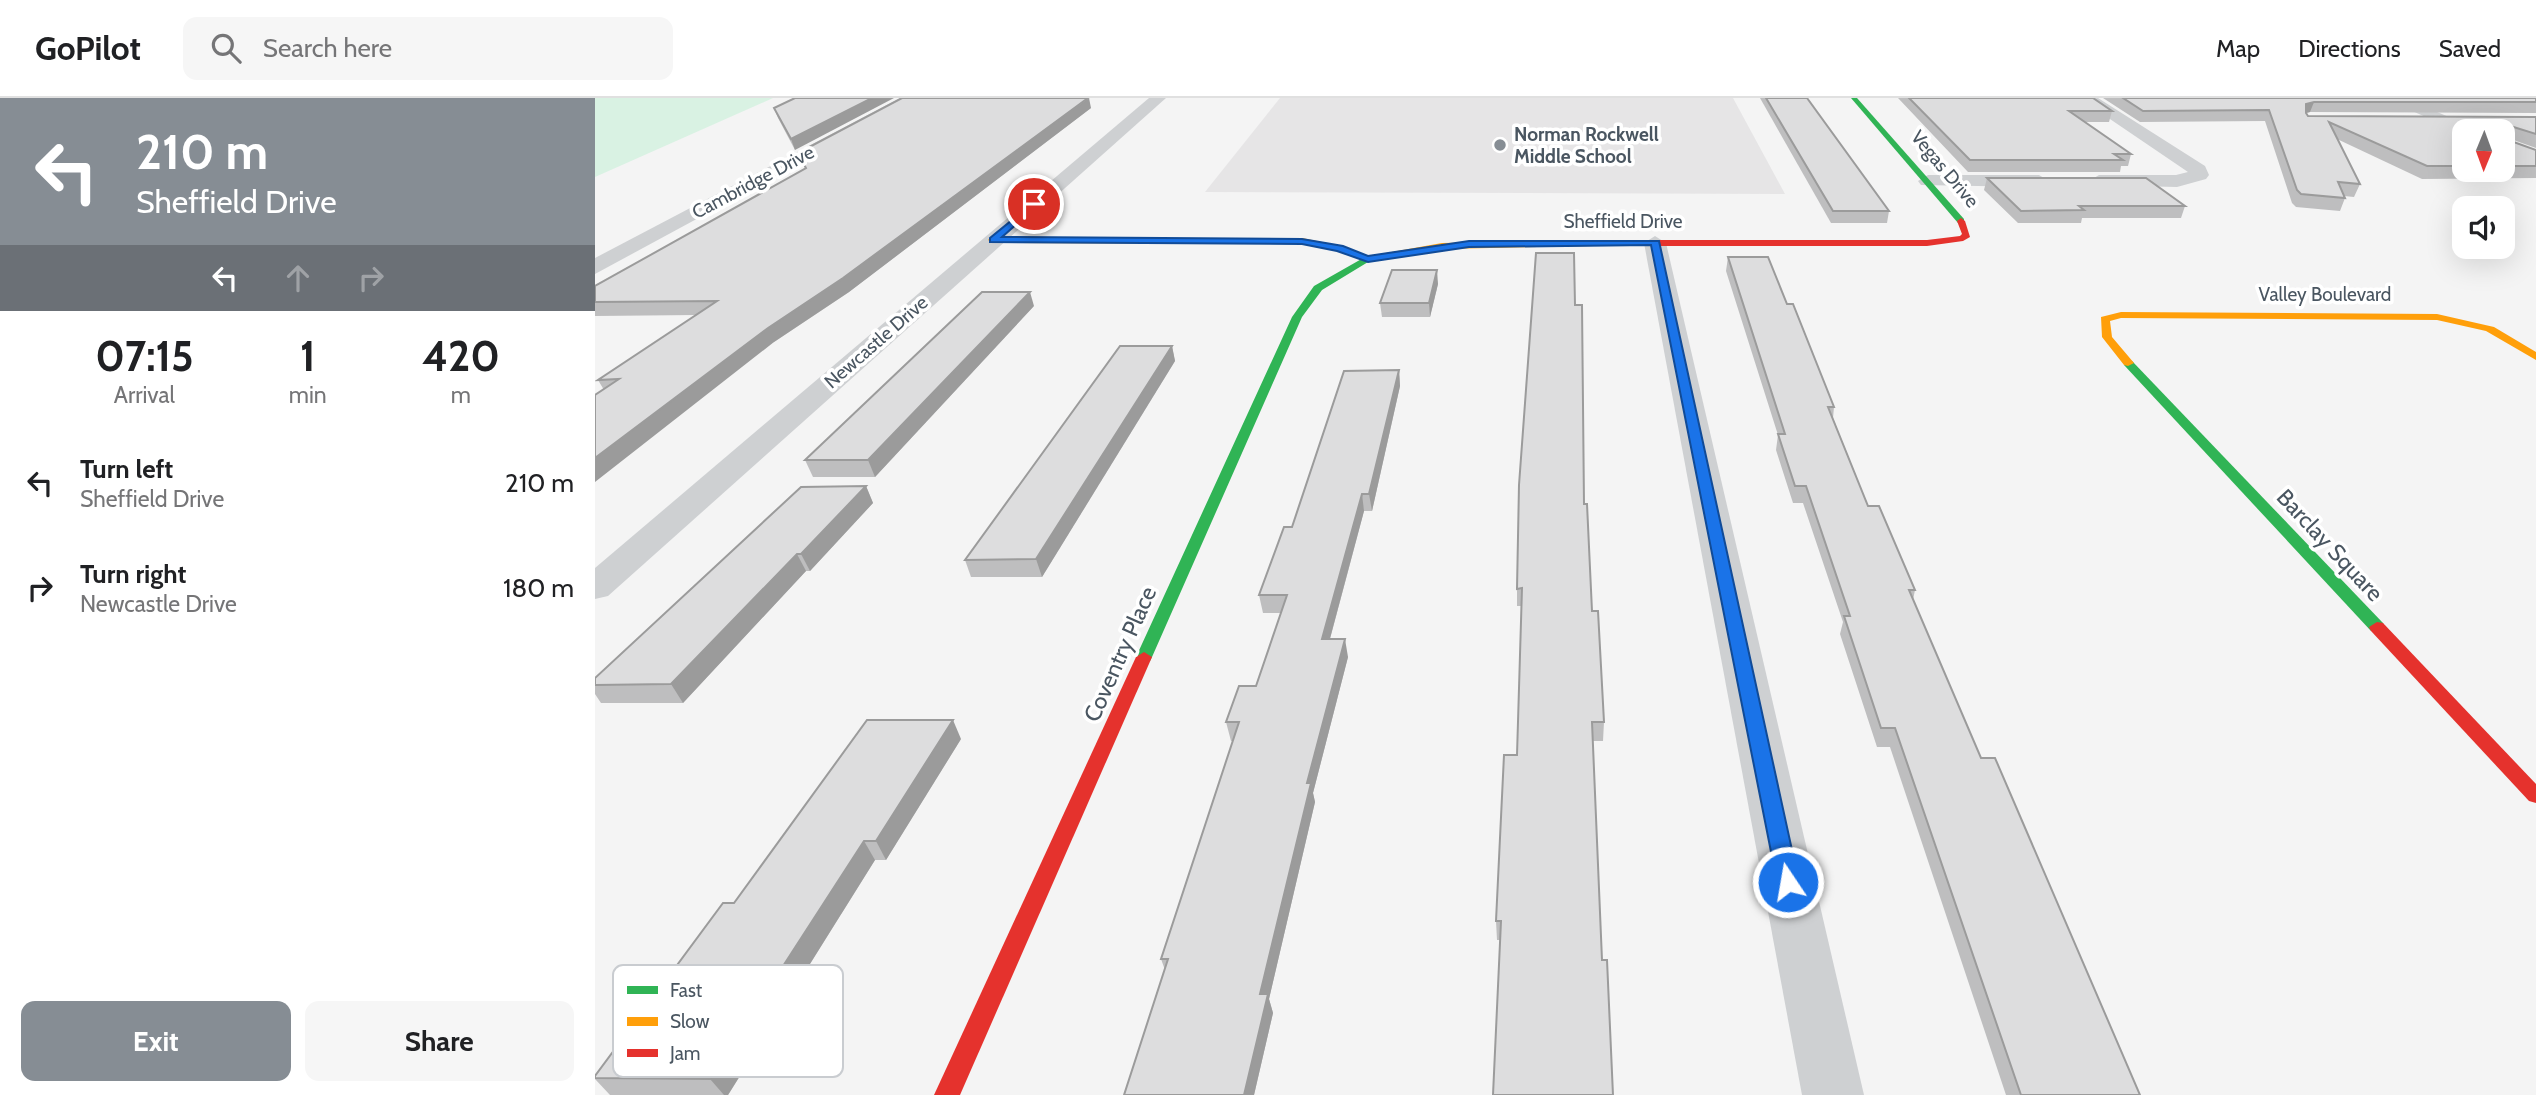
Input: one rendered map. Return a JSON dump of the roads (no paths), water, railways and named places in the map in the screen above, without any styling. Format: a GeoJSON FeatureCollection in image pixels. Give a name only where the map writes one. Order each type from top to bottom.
{"type":"FeatureCollection","features":[{"type":"Feature","properties":{"kind":"street","name":"Cambridge Drive"},"geometry":{"type":"LineString","coordinates":[[595,267],[912,98]]}},
{"type":"Feature","properties":{"kind":"street","name":"Newcastle Drive"},"geometry":{"type":"LineString","coordinates":[[595,588],[1158,98]]}},
{"type":"Feature","properties":{"kind":"street","name":"Vegas Drive"},"geometry":{"type":"LineString","coordinates":[[1854,98],[1928,180],[1966,227],[1967,235],[1963,238]]}},
{"type":"Feature","properties":{"kind":"street"},"geometry":{"type":"LineString","coordinates":[[2080,181],[2177,181],[2200,176],[2198,170],[2087,98]]}},
{"type":"Feature","properties":{"kind":"street"},"geometry":{"type":"LineString","coordinates":[[2391,98],[2444,120]]}},
{"type":"Feature","properties":{"kind":"street"},"geometry":{"type":"LineString","coordinates":[[2404,120],[2452,121]]}},
{"type":"Feature","properties":{"kind":"street"},"geometry":{"type":"LineString","coordinates":[[1928,180],[2052,181]]}},
{"type":"Feature","properties":{"kind":"street","name":"Sheffield Drive"},"geometry":{"type":"LineString","coordinates":[[993,240],[1289,241],[1319,243],[1368,259],[1469,244],[1927,243],[1963,238]]}},
{"type":"Feature","properties":{"kind":"street"},"geometry":{"type":"LineString","coordinates":[[1655,243],[1832,1095]]}},
{"type":"Feature","properties":{"kind":"street","name":"Coventry Place"},"geometry":{"type":"LineString","coordinates":[[947,1095],[1297,317],[1318,288],[1368,259]]}},
{"type":"Feature","properties":{"kind":"street","name":"Valley Boulevard"},"geometry":{"type":"LineString","coordinates":[[2105,319],[2121,315],[2437,317],[2490,329],[2536,357]]}},
{"type":"Feature","properties":{"kind":"street","name":"Barclay Square"},"geometry":{"type":"LineString","coordinates":[[2105,319],[2106,337],[2118,352],[2536,796]]}},
{"type":"Feature","properties":{"kind":"place","name":"Norman Rockwell Middle School"},"geometry":{"type":"Point","coordinates":[1500,145]}}]}
